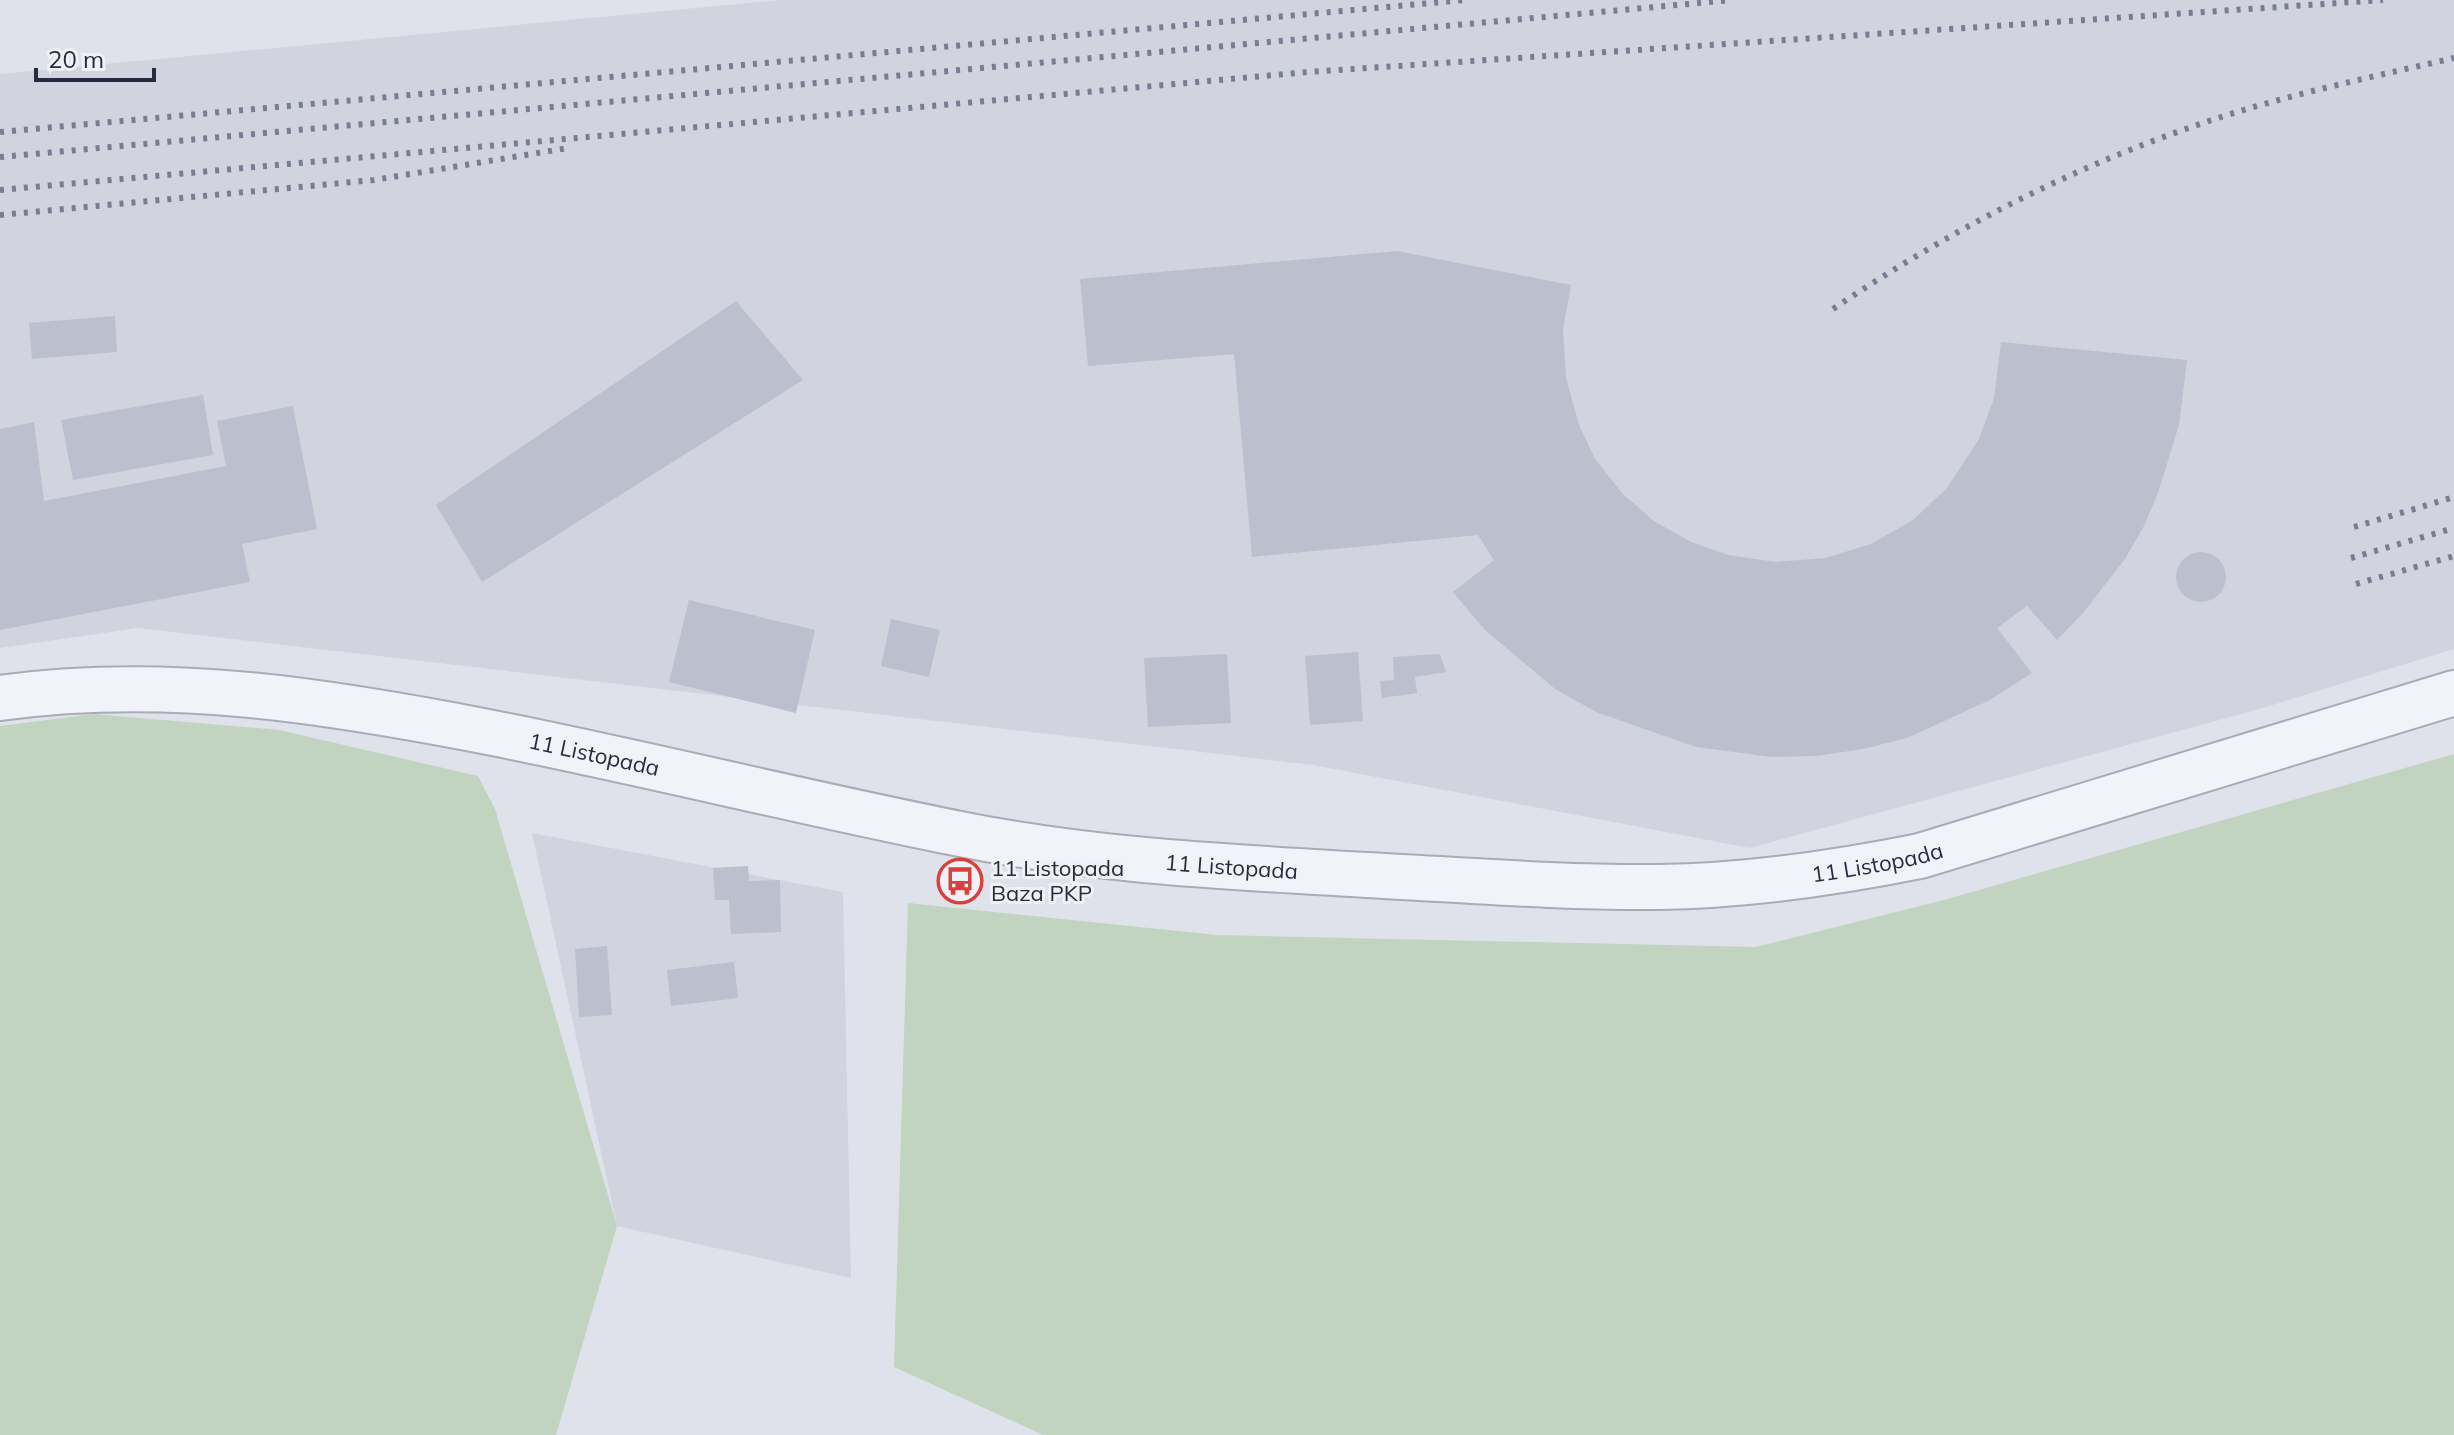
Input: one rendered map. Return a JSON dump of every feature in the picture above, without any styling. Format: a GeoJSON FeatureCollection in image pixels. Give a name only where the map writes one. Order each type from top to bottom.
{"type":"FeatureCollection","features":[{"type":"Feature","properties":{"kind":"street","name":"11 Listopada"},"geometry":{"type":"LineString","coordinates":[[0,698],[118,687],[280,696],[370,709],[539,742],[963,835],[1102,857],[1540,884],[1664,887],[1840,872],[1920,856],[2454,693]]}},
{"type":"Feature","properties":{"kind":"shaded area"},"geometry":{"type":"Polygon","coordinates":[[[781,0],[2454,0],[2454,649],[2256,710],[1750,848],[1313,765],[138,628],[0,648],[0,74],[781,0]]]}},
{"type":"Feature","properties":{"kind":"shaded area"},"geometry":{"type":"Polygon","coordinates":[[[532,833],[843,892],[851,1278],[617,1226],[532,833]]]}},
{"type":"Feature","properties":{"kind":"green space"},"geometry":{"type":"Polygon","coordinates":[[[94,714],[279,730],[478,776],[495,809],[617,1226],[556,1435],[0,1435],[0,726],[94,714]]]}},
{"type":"Feature","properties":{"kind":"green space"},"geometry":{"type":"Polygon","coordinates":[[[2454,754],[2454,1435],[1043,1435],[894,1367],[908,903],[1217,935],[1756,947],[1944,900],[2454,754]]]}},
{"type":"Feature","properties":{"kind":"building"},"geometry":{"type":"Polygon","coordinates":[[[1397,251],[1571,285],[1563,329],[1566,378],[1579,425],[1595,459],[1622,493],[1654,521],[1691,542],[1728,555],[1776,562],[1825,558],[1871,544],[1913,520],[1947,488],[1979,439],[1994,398],[2001,342],[2187,360],[2179,425],[2158,493],[2144,526],[2125,559],[2083,613],[2057,640],[2027,606],[1997,628],[2032,673],[1990,700],[1907,738],[1863,749],[1817,756],[1772,757],[1696,747],[1596,712],[1555,689],[1485,630],[1453,592],[1494,560],[1478,535],[1252,557],[1234,354],[1088,366],[1080,279],[1397,251]]]}},
{"type":"Feature","properties":{"kind":"building"},"geometry":{"type":"Polygon","coordinates":[[[736,301],[803,380],[482,582],[436,505],[736,301]]]}},
{"type":"Feature","properties":{"kind":"building"},"geometry":{"type":"Polygon","coordinates":[[[115,316],[117,352],[32,359],[29,323],[115,316]]]}},
{"type":"Feature","properties":{"kind":"building"},"geometry":{"type":"Polygon","coordinates":[[[203,395],[213,455],[73,480],[61,420],[203,395]]]}},
{"type":"Feature","properties":{"kind":"building"},"geometry":{"type":"Polygon","coordinates":[[[293,406],[317,529],[242,544],[250,582],[0,630],[0,429],[34,422],[44,501],[226,466],[217,421],[293,406]]]}},
{"type":"Feature","properties":{"kind":"building"},"geometry":{"type":"Polygon","coordinates":[[[2201,552],[2219,559],[2226,577],[2219,595],[2201,602],[2183,595],[2176,577],[2183,559],[2201,552]]]}},
{"type":"Feature","properties":{"kind":"building"},"geometry":{"type":"Polygon","coordinates":[[[689,600],[815,630],[796,713],[669,682],[689,600]]]}},
{"type":"Feature","properties":{"kind":"building"},"geometry":{"type":"Polygon","coordinates":[[[891,619],[940,630],[929,677],[881,666],[891,619]]]}},
{"type":"Feature","properties":{"kind":"building"},"geometry":{"type":"Polygon","coordinates":[[[1358,652],[1363,721],[1310,725],[1305,656],[1358,652]]]}},
{"type":"Feature","properties":{"kind":"building"},"geometry":{"type":"Polygon","coordinates":[[[1227,654],[1231,723],[1148,727],[1144,658],[1227,654]]]}},
{"type":"Feature","properties":{"kind":"building"},"geometry":{"type":"Polygon","coordinates":[[[1440,654],[1446,672],[1415,677],[1417,693],[1382,698],[1380,681],[1394,680],[1393,657],[1440,654]]]}},
{"type":"Feature","properties":{"kind":"building"},"geometry":{"type":"Polygon","coordinates":[[[748,866],[749,881],[780,880],[781,932],[731,934],[729,900],[715,900],[713,868],[748,866]]]}},
{"type":"Feature","properties":{"kind":"building"},"geometry":{"type":"Polygon","coordinates":[[[607,946],[612,1015],[579,1017],[575,949],[607,946]]]}},
{"type":"Feature","properties":{"kind":"building"},"geometry":{"type":"Polygon","coordinates":[[[734,962],[738,998],[671,1006],[667,970],[734,962]]]}},
{"type":"Feature","properties":{"kind":"railway"},"geometry":{"type":"LineString","coordinates":[[0,132],[1464,0]]}},
{"type":"Feature","properties":{"kind":"railway"},"geometry":{"type":"LineString","coordinates":[[0,157],[1732,0]]}},
{"type":"Feature","properties":{"kind":"railway"},"geometry":{"type":"LineString","coordinates":[[0,190],[1308,72],[2383,0]]}},
{"type":"Feature","properties":{"kind":"railway"},"geometry":{"type":"LineString","coordinates":[[1833,309],[1917,256],[2002,208],[2137,147],[2283,99],[2454,58]]}},
{"type":"Feature","properties":{"kind":"railway"},"geometry":{"type":"LineString","coordinates":[[0,215],[374,180],[568,148]]}},
{"type":"Feature","properties":{"kind":"railway"},"geometry":{"type":"LineString","coordinates":[[2354,527],[2454,497]]}},
{"type":"Feature","properties":{"kind":"railway"},"geometry":{"type":"LineString","coordinates":[[2351,558],[2454,528]]}},
{"type":"Feature","properties":{"kind":"railway"},"geometry":{"type":"LineString","coordinates":[[2356,584],[2454,556]]}},
{"type":"Feature","properties":{"kind":"place","name":"11 Listopada Baza PKP"},"geometry":{"type":"Point","coordinates":[960,881]}}]}
